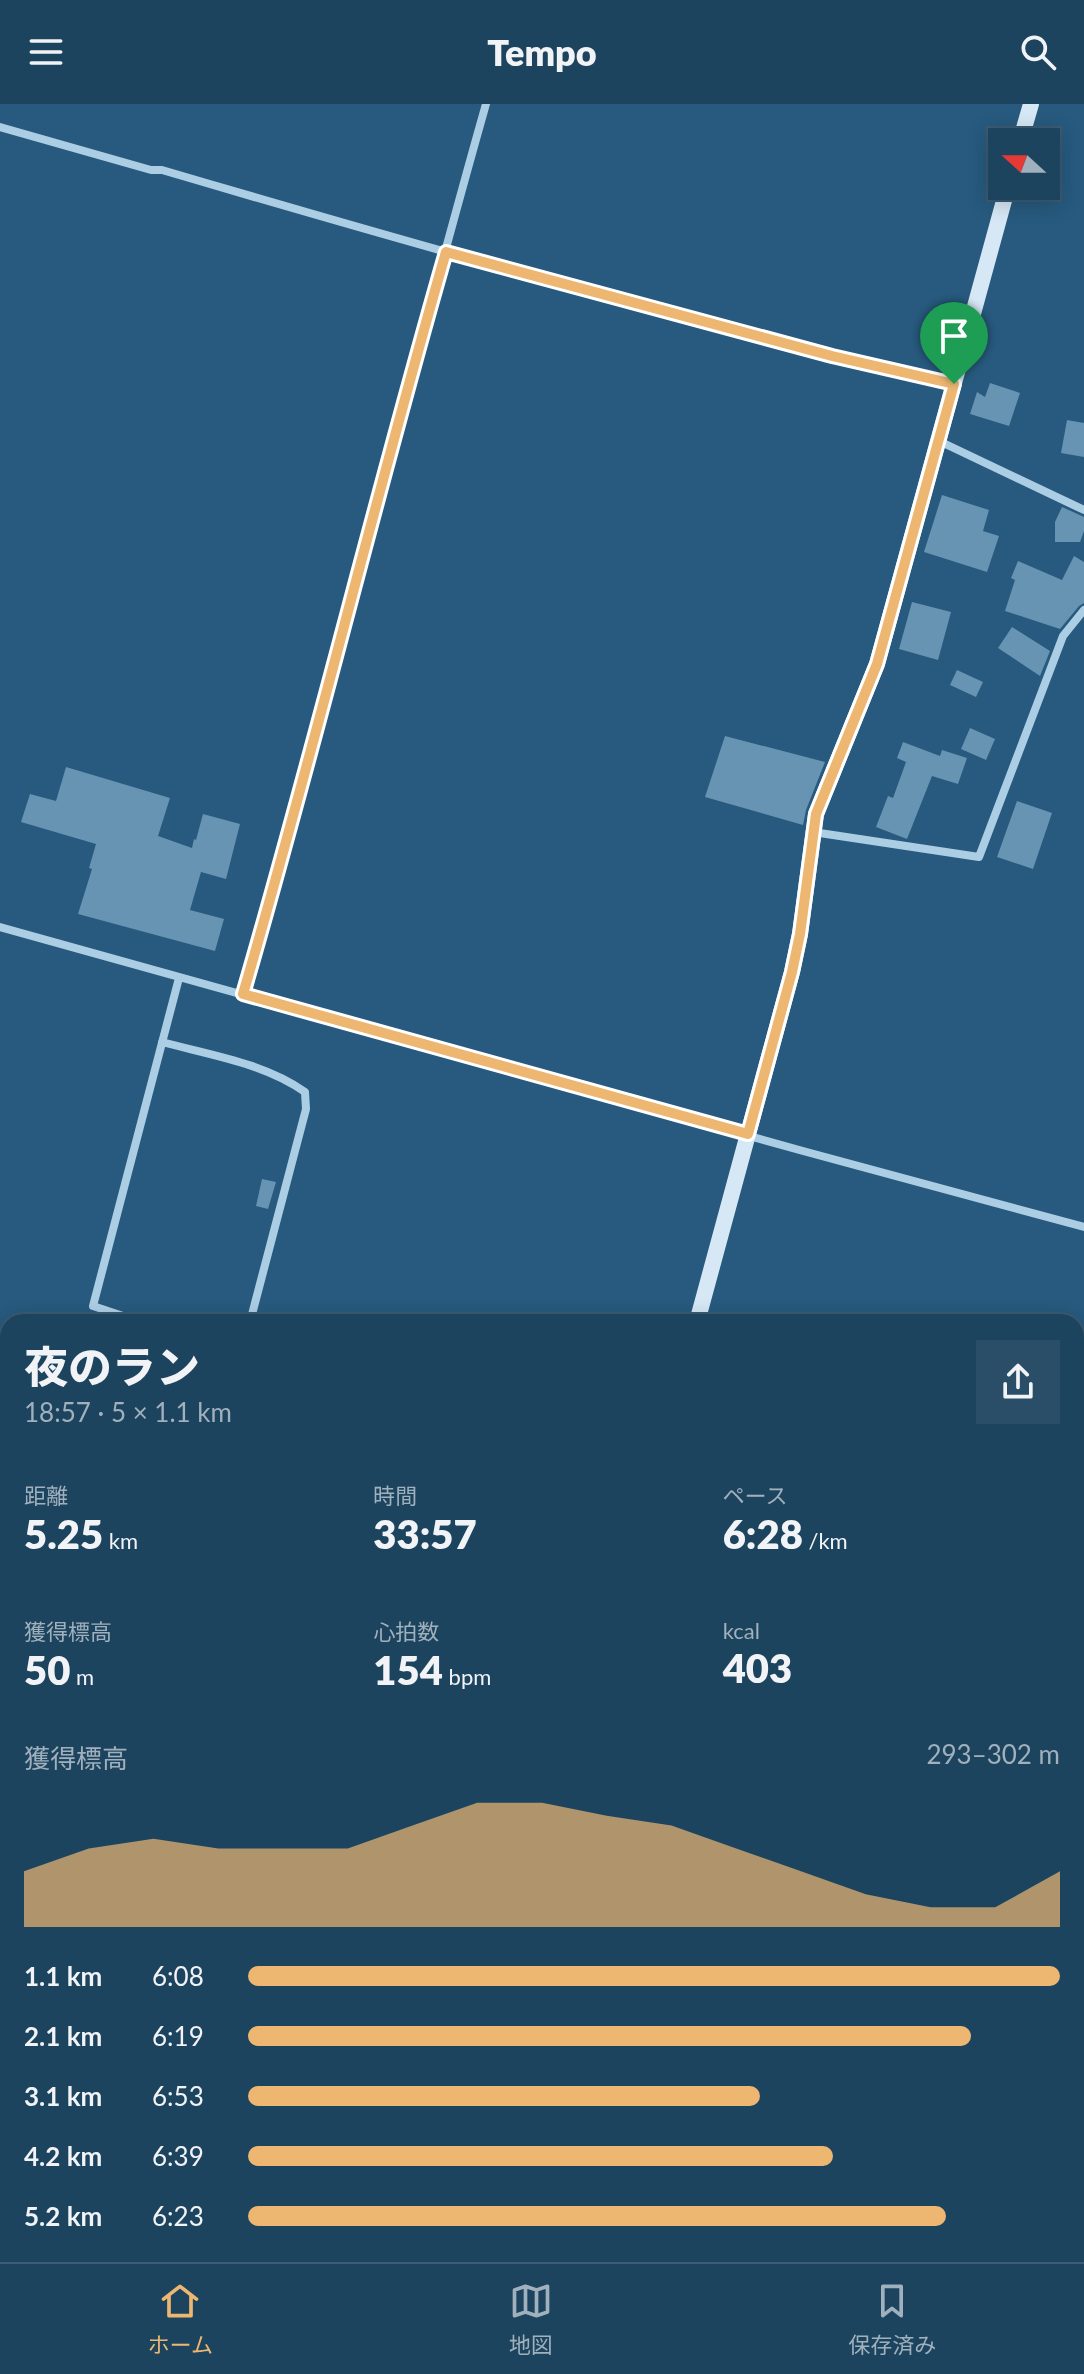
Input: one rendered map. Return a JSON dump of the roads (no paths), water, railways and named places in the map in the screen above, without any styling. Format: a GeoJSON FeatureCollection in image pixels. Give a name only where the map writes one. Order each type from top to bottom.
{"type":"FeatureCollection","features":[{"type":"Feature","properties":{"kind":"street"},"geometry":{"type":"LineString","coordinates":[[243,994],[486,104]]}},
{"type":"Feature","properties":{"kind":"street"},"geometry":{"type":"LineString","coordinates":[[1024,128],[1031,104]]}},
{"type":"Feature","properties":{"kind":"street"},"geometry":{"type":"LineString","coordinates":[[0,127],[832,356],[954,384]]}},
{"type":"Feature","properties":{"kind":"street"},"geometry":{"type":"LineString","coordinates":[[699,1314],[792,972],[813,831],[824,791],[877,664],[1004,200]]}},
{"type":"Feature","properties":{"kind":"street"},"geometry":{"type":"LineString","coordinates":[[939,441],[1084,510]]}},
{"type":"Feature","properties":{"kind":"street"},"geometry":{"type":"LineString","coordinates":[[813,831],[979,857],[1063,636],[1084,610]]}},
{"type":"Feature","properties":{"kind":"street"},"geometry":{"type":"LineString","coordinates":[[0,927],[1084,1227]]}},
{"type":"Feature","properties":{"kind":"street"},"geometry":{"type":"LineString","coordinates":[[117,1314],[93,1306],[179,978]]}},
{"type":"Feature","properties":{"kind":"street"},"geometry":{"type":"LineString","coordinates":[[162,1042],[255,1067],[289,1081],[305,1092],[306,1109],[252,1314]]}}]}
